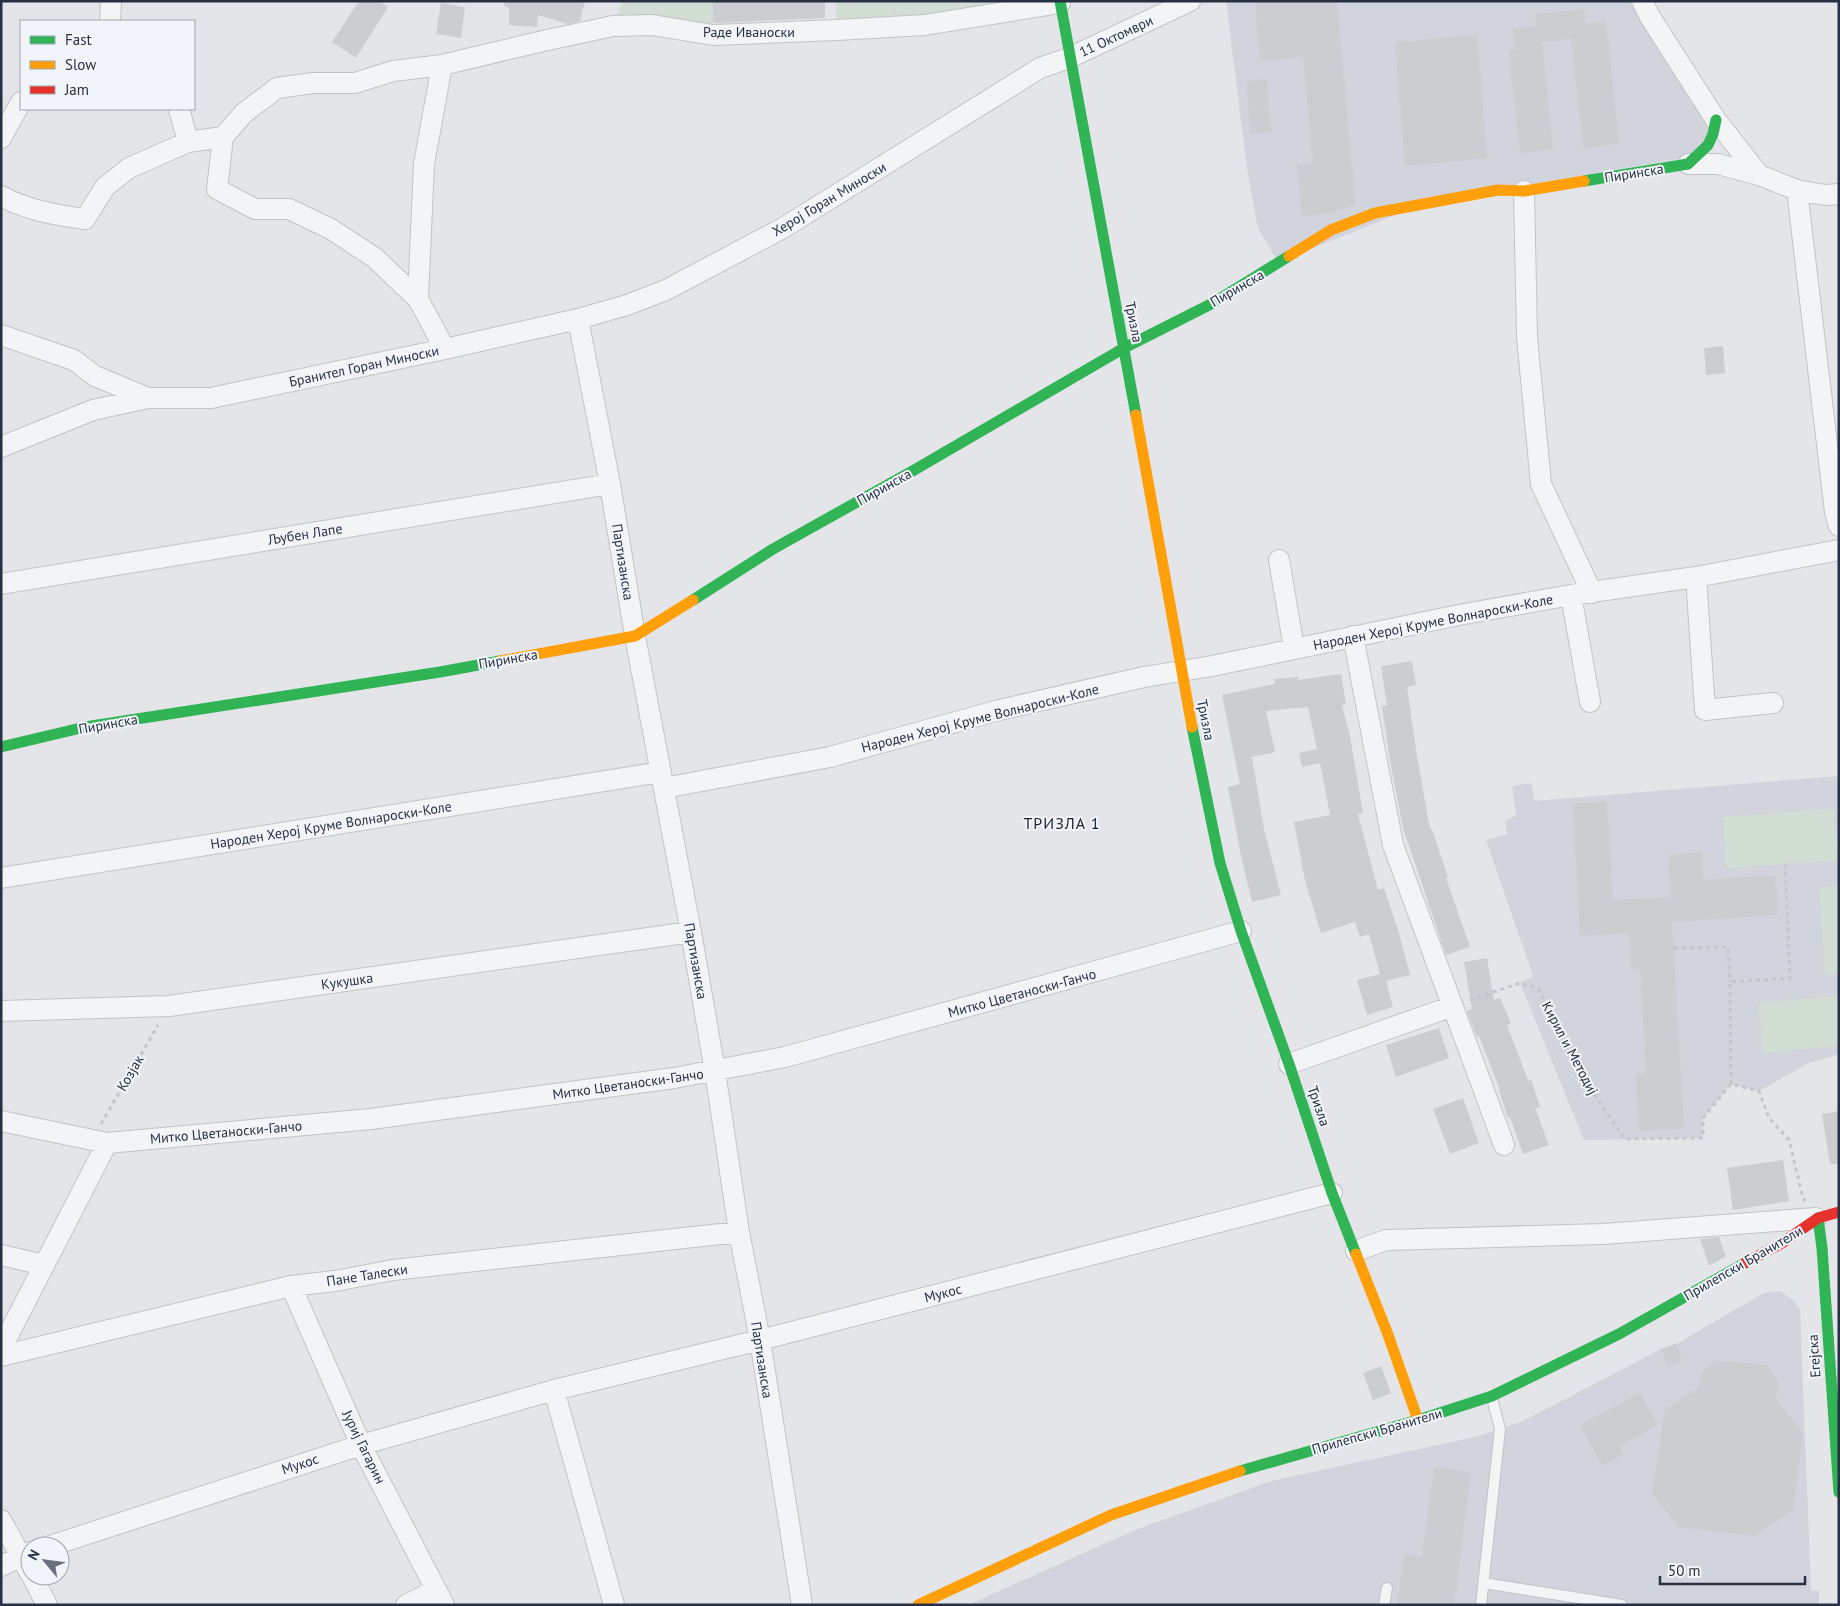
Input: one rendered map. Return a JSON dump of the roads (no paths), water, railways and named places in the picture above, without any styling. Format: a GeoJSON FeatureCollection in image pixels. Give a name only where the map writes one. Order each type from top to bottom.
{"type":"FeatureCollection","features":[{"type":"Feature","properties":{"kind":"street"},"geometry":{"type":"LineString","coordinates":[[110,20],[111,1]]}},
{"type":"Feature","properties":{"kind":"street","name":"11 Октомври"},"geometry":{"type":"LineString","coordinates":[[1069,58],[1190,1]]}},
{"type":"Feature","properties":{"kind":"street"},"geometry":{"type":"LineString","coordinates":[[1642,1],[1650,17],[1716,120],[1759,175]]}},
{"type":"Feature","properties":{"kind":"street","name":"Тризла"},"geometry":{"type":"LineString","coordinates":[[1060,2],[1181,670],[1220,863],[1241,931],[1332,1193],[1387,1332],[1418,1420]]}},
{"type":"Feature","properties":{"kind":"street","name":"Раде Иваноски"},"geometry":{"type":"LineString","coordinates":[[223,137],[244,113],[277,88],[313,83],[355,83],[393,71],[442,65],[543,40],[613,26],[652,25],[712,35],[837,30],[925,25],[1060,2]]}},
{"type":"Feature","properties":{"kind":"street","name":"Херој Горан Миноски"},"geometry":{"type":"LineString","coordinates":[[578,319],[666,290],[775,232],[1040,68],[1069,58]]}},
{"type":"Feature","properties":{"kind":"street"},"geometry":{"type":"LineString","coordinates":[[418,299],[424,164],[442,65]]}},
{"type":"Feature","properties":{"kind":"street"},"geometry":{"type":"LineString","coordinates":[[1,138],[20,104]]}},
{"type":"Feature","properties":{"kind":"street"},"geometry":{"type":"LineString","coordinates":[[179,110],[188,142]]}},
{"type":"Feature","properties":{"kind":"street"},"geometry":{"type":"LineString","coordinates":[[1688,164],[1700,155],[1713,137],[1716,120]]}},
{"type":"Feature","properties":{"kind":"street"},"geometry":{"type":"LineString","coordinates":[[1,196],[18,205],[53,215],[84,218],[105,187],[129,168],[188,142],[223,137],[217,189],[255,209],[289,209],[331,229],[374,258],[418,299],[445,349]]}},
{"type":"Feature","properties":{"kind":"street"},"geometry":{"type":"LineString","coordinates":[[1688,164],[1718,164],[1759,175],[1797,190],[1825,195],[1839,194]]}},
{"type":"Feature","properties":{"kind":"street","name":"Пиринска"},"geometry":{"type":"LineString","coordinates":[[1,747],[85,727],[440,672],[635,636],[773,549],[916,469],[1124,348],[1213,302],[1332,230],[1375,213],[1498,190],[1524,191],[1688,164]]}},
{"type":"Feature","properties":{"kind":"street"},"geometry":{"type":"LineString","coordinates":[[1797,190],[1834,502],[1839,526]]}},
{"type":"Feature","properties":{"kind":"street"},"geometry":{"type":"LineString","coordinates":[[1524,191],[1527,337],[1541,484],[1592,593]]}},
{"type":"Feature","properties":{"kind":"street","name":"Бранител Горан Миноски"},"geometry":{"type":"LineString","coordinates":[[1,447],[93,410],[148,398],[211,398],[578,319]]}},
{"type":"Feature","properties":{"kind":"street","name":"Партизанска"},"geometry":{"type":"LineString","coordinates":[[578,319],[610,484],[635,636],[691,932],[715,1071],[739,1232],[760,1340],[802,1605]]}},
{"type":"Feature","properties":{"kind":"street","name":"Бранител Горан Миноски"},"geometry":{"type":"LineString","coordinates":[[1,335],[74,360],[94,376],[148,398]]}},
{"type":"Feature","properties":{"kind":"street","name":"Љубен Лапе"},"geometry":{"type":"LineString","coordinates":[[1,584],[610,484]]}},
{"type":"Feature","properties":{"kind":"street","name":"Народен Херој Круме Волнароски-Коле"},"geometry":{"type":"LineString","coordinates":[[1,878],[663,780],[830,758],[999,710],[1181,670],[1212,666],[1459,615],[1571,595],[1696,577],[1839,550]]}},
{"type":"Feature","properties":{"kind":"street","name":"Народен Херој Круме Волнароски-Коле"},"geometry":{"type":"LineString","coordinates":[[1279,560],[1294,648]]}},
{"type":"Feature","properties":{"kind":"street"},"geometry":{"type":"LineString","coordinates":[[1696,577],[1704,710],[1773,703]]}},
{"type":"Feature","properties":{"kind":"street","name":"Народен Херој Круме Волнароски-Коле"},"geometry":{"type":"LineString","coordinates":[[1571,595],[1590,702]]}},
{"type":"Feature","properties":{"kind":"street"},"geometry":{"type":"LineString","coordinates":[[1353,636],[1393,845],[1504,1145]]}},
{"type":"Feature","properties":{"kind":"street","name":"Митко Цветаноски-Ганчо"},"geometry":{"type":"LineString","coordinates":[[1,1121],[100,1141],[372,1119],[715,1071],[785,1058],[1241,931]]}},
{"type":"Feature","properties":{"kind":"street","name":"Кукушка"},"geometry":{"type":"LineString","coordinates":[[1,1011],[169,1006],[691,932]]}},
{"type":"Feature","properties":{"kind":"street"},"geometry":{"type":"LineString","coordinates":[[1288,1064],[1453,1006]]}},
{"type":"Feature","properties":{"kind":"street"},"geometry":{"type":"LineString","coordinates":[[1,1349],[44,1265],[100,1141]]}},
{"type":"Feature","properties":{"kind":"street","name":"Мукос"},"geometry":{"type":"LineString","coordinates":[[70,1540],[361,1445],[554,1390],[760,1340],[1332,1193]]}},
{"type":"Feature","properties":{"kind":"street","name":"Прилепски Бранители"},"geometry":{"type":"LineString","coordinates":[[1356,1251],[1386,1240],[1603,1234],[1818,1218],[1839,1212]]}},
{"type":"Feature","properties":{"kind":"street","name":"Прилепски Бранители"},"geometry":{"type":"LineString","coordinates":[[918,1605],[1111,1515],[1214,1479],[1418,1420],[1492,1396],[1620,1334],[1782,1242],[1818,1218]]}},
{"type":"Feature","properties":{"kind":"street","name":"Егејска"},"geometry":{"type":"LineString","coordinates":[[1818,1218],[1822,1248],[1838,1482]]}},
{"type":"Feature","properties":{"kind":"street","name":"Пане Талески"},"geometry":{"type":"LineString","coordinates":[[1,1356],[291,1286],[421,1267],[739,1232]]}},
{"type":"Feature","properties":{"kind":"street"},"geometry":{"type":"LineString","coordinates":[[1,1255],[44,1265]]}},
{"type":"Feature","properties":{"kind":"street","name":"Јуриј Гагарин"},"geometry":{"type":"LineString","coordinates":[[291,1286],[361,1445],[440,1597]]}},
{"type":"Feature","properties":{"kind":"street"},"geometry":{"type":"LineString","coordinates":[[554,1390],[614,1605]]}},
{"type":"Feature","properties":{"kind":"street"},"geometry":{"type":"LineString","coordinates":[[1,1520],[20,1551]]}},
{"type":"Feature","properties":{"kind":"street"},"geometry":{"type":"LineString","coordinates":[[1,1566],[20,1565]]}},
{"type":"Feature","properties":{"kind":"street"},"geometry":{"type":"LineString","coordinates":[[38,1586],[47,1605]]}},
{"type":"Feature","properties":{"kind":"street"},"geometry":{"type":"LineString","coordinates":[[406,1605],[440,1597]]}},
{"type":"Feature","properties":{"kind":"lane"},"geometry":{"type":"LineString","coordinates":[[1481,1605],[1500,1429],[1492,1396]]}},
{"type":"Feature","properties":{"kind":"lane"},"geometry":{"type":"LineString","coordinates":[[1484,1583],[1570,1601],[1622,1605]]}},
{"type":"Feature","properties":{"kind":"lane"},"geometry":{"type":"LineString","coordinates":[[1384,1605],[1387,1588]]}},
{"type":"Feature","properties":{"kind":"district","name":"ТРИЗЛА 1"},"geometry":{"type":"Point","coordinates":[1062,823]}}]}
